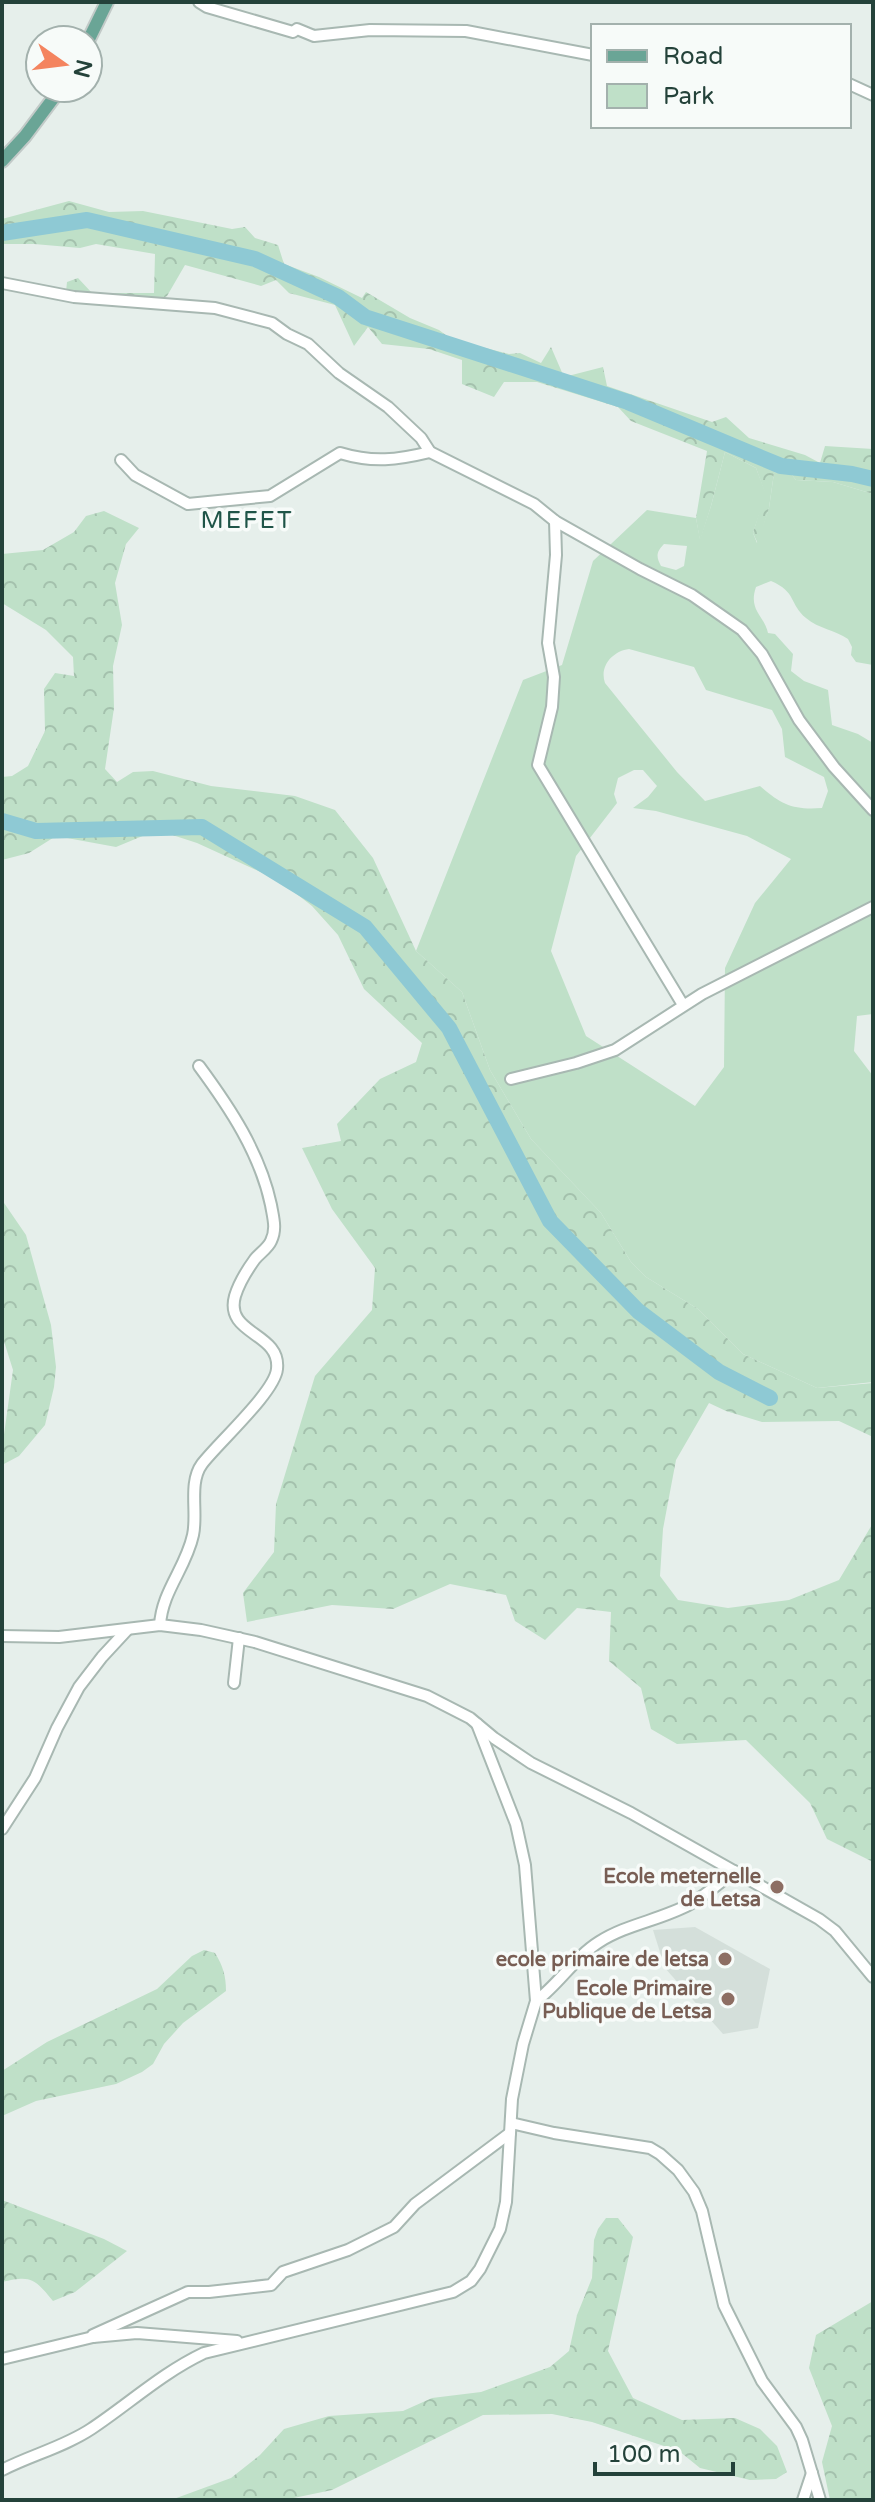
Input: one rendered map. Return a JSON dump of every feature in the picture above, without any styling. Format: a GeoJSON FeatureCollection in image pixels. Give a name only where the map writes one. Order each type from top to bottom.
{"type":"FeatureCollection","features":[{"type":"Feature","properties":{"kind":"main road"},"geometry":{"type":"LineString","coordinates":[[96,24],[107,2]]}},
{"type":"Feature","properties":{"kind":"main road"},"geometry":{"type":"LineString","coordinates":[[2,161],[49,104]]}},
{"type":"Feature","properties":{"kind":"street"},"geometry":{"type":"LineString","coordinates":[[199,2],[255,22],[293,32],[297,29],[314,36],[370,30],[466,31],[591,55]]}},
{"type":"Feature","properties":{"kind":"street"},"geometry":{"type":"LineString","coordinates":[[851,85],[873,95]]}},
{"type":"Feature","properties":{"kind":"street"},"geometry":{"type":"LineString","coordinates":[[2,283],[74,297],[215,308],[272,323],[308,344],[339,373],[388,407],[421,438],[430,452],[534,504],[555,521],[692,595],[742,630],[762,654],[799,720],[834,767],[873,810]]}},
{"type":"Feature","properties":{"kind":"street"},"geometry":{"type":"LineString","coordinates":[[121,460],[135,475],[188,504],[270,496],[340,453],[363,460],[402,459],[430,452]]}},
{"type":"Feature","properties":{"kind":"street"},"geometry":{"type":"LineString","coordinates":[[555,521],[556,555],[548,643],[554,677],[552,707],[538,758],[539,770],[683,1005]]}},
{"type":"Feature","properties":{"kind":"street"},"geometry":{"type":"LineString","coordinates":[[511,1079],[615,1050],[683,1005],[817,933],[873,907]]}},
{"type":"Feature","properties":{"kind":"street"},"geometry":{"type":"LineString","coordinates":[[160,1625],[168,1589],[194,1534],[196,1480],[201,1465],[253,1407],[277,1371],[276,1356],[269,1345],[237,1320],[233,1312],[243,1278],[271,1242],[275,1229],[267,1184],[255,1153],[223,1098],[199,1066]]}},
{"type":"Feature","properties":{"kind":"street"},"geometry":{"type":"LineString","coordinates":[[2,1636],[59,1637],[160,1625],[201,1630],[239,1638],[427,1696],[470,1718],[531,1763],[631,1813],[835,1931],[873,1977]]}},
{"type":"Feature","properties":{"kind":"street"},"geometry":{"type":"LineString","coordinates":[[2,1829],[35,1778],[79,1687],[127,1630]]}},
{"type":"Feature","properties":{"kind":"street"},"geometry":{"type":"LineString","coordinates":[[234,1683],[239,1638]]}},
{"type":"Feature","properties":{"kind":"street"},"geometry":{"type":"LineString","coordinates":[[2,2470],[74,2439],[180,2364],[204,2353],[453,2292],[471,2281],[491,2250],[506,2202],[512,2099],[517,2070],[536,2001],[525,1865],[516,1824],[477,1724]]}},
{"type":"Feature","properties":{"kind":"street"},"geometry":{"type":"LineString","coordinates":[[536,2001],[595,1944],[614,1933],[690,1905],[734,1871]]}},
{"type":"Feature","properties":{"kind":"street"},"geometry":{"type":"LineString","coordinates":[[93,2337],[188,2292],[271,2285],[283,2272],[348,2250],[394,2227],[415,2204],[511,2128],[650,2148],[678,2170],[694,2192],[702,2211],[724,2305],[762,2381],[796,2427],[808,2453],[820,2500]]}},
{"type":"Feature","properties":{"kind":"street"},"geometry":{"type":"LineString","coordinates":[[2,2359],[93,2337],[137,2333],[246,2342]]}},
{"type":"Feature","properties":{"kind":"street"},"geometry":{"type":"LineString","coordinates":[[803,2500],[812,2473]]}},
{"type":"Feature","properties":{"kind":"shaded area","name":"Ecole Primaire Publique de Letsa"},"geometry":{"type":"Polygon","coordinates":[[[695,1927],[770,1969],[758,2028],[723,2034],[665,1968],[653,1930],[695,1927]]]}},
{"type":"Feature","properties":{"kind":"green space"},"geometry":{"type":"Polygon","coordinates":[[[69,201],[109,212],[143,211],[232,229],[245,227],[255,238],[278,245],[284,264],[362,298],[366,292],[410,318],[439,330],[458,344],[462,342],[509,354],[520,353],[541,363],[551,347],[564,377],[603,367],[607,386],[712,422],[726,417],[749,438],[805,455],[820,463],[825,446],[873,449],[873,494],[833,482],[796,480],[788,470],[774,473],[769,508],[758,544],[753,533],[765,493],[756,468],[725,452],[700,541],[696,518],[707,451],[631,421],[618,407],[537,382],[504,382],[494,397],[462,384],[462,360],[429,349],[382,344],[368,327],[354,346],[335,305],[289,293],[276,280],[261,286],[185,265],[167,296],[149,305],[66,292],[67,282],[78,278],[92,293],[154,293],[155,254],[96,244],[80,248],[2,244],[2,219],[69,201]]]}},
{"type":"Feature","properties":{"kind":"green space"},"geometry":{"type":"Polygon","coordinates":[[[725,452],[756,468],[766,494],[753,533],[757,543],[769,508],[774,473],[788,470],[796,480],[833,482],[873,494],[873,665],[856,662],[851,655],[852,647],[848,639],[806,618],[779,585],[771,581],[756,587],[754,601],[768,633],[775,634],[793,654],[791,671],[804,681],[828,690],[832,725],[873,743],[873,1014],[857,1016],[854,1051],[873,1076],[873,1382],[817,1388],[743,1354],[698,1309],[646,1277],[631,1262],[601,1213],[531,1139],[490,1070],[462,992],[416,951],[523,680],[562,665],[593,561],[647,510],[696,518],[700,539],[725,452]],[[664,544],[658,555],[661,566],[676,570],[684,566],[687,546],[664,544]],[[623,650],[606,665],[605,683],[677,772],[705,801],[760,786],[788,805],[822,808],[828,791],[824,777],[785,757],[782,729],[772,710],[706,690],[694,667],[623,650]],[[634,770],[618,778],[614,794],[617,803],[576,856],[551,951],[586,1036],[695,1106],[724,1067],[725,968],[755,903],[791,859],[747,836],[656,811],[633,808],[657,786],[643,770],[634,770]]]}},
{"type":"Feature","properties":{"kind":"green space"},"geometry":{"type":"Polygon","coordinates":[[[104,511],[139,528],[126,544],[115,583],[122,625],[113,666],[114,708],[105,769],[117,782],[133,772],[153,771],[211,786],[295,796],[335,810],[373,858],[416,951],[462,992],[490,1070],[531,1139],[601,1213],[631,1262],[646,1277],[698,1309],[743,1354],[817,1388],[873,1383],[873,1437],[839,1421],[762,1422],[709,1403],[676,1460],[663,1529],[660,1576],[678,1600],[728,1608],[789,1600],[839,1580],[873,1523],[873,1862],[827,1839],[810,1803],[746,1740],[677,1744],[651,1729],[641,1688],[609,1661],[611,1612],[577,1608],[545,1640],[515,1621],[506,1595],[450,1584],[393,1609],[332,1605],[247,1622],[243,1593],[274,1552],[276,1504],[315,1376],[372,1310],[375,1268],[332,1209],[302,1148],[341,1141],[337,1124],[380,1079],[416,1062],[422,1043],[364,989],[338,935],[312,906],[280,881],[197,843],[157,830],[116,847],[56,836],[29,853],[2,860],[2,777],[12,776],[28,766],[45,731],[44,689],[55,673],[74,676],[73,657],[46,630],[2,603],[2,554],[43,550],[74,532],[86,516],[104,511]]]}},
{"type":"Feature","properties":{"kind":"green space"},"geometry":{"type":"Polygon","coordinates":[[[2,1200],[26,1235],[51,1325],[56,1367],[45,1425],[19,1456],[2,1465],[13,1370],[2,1335],[2,1200]]]}},
{"type":"Feature","properties":{"kind":"green space"},"geometry":{"type":"Polygon","coordinates":[[[204,1950],[215,1953],[218,1958],[224,1971],[226,1991],[183,2023],[164,2044],[153,2064],[116,2084],[36,2101],[2,2116],[2,2071],[47,2042],[157,1989],[192,1956],[204,1950]]]}},
{"type":"Feature","properties":{"kind":"green space"},"geometry":{"type":"Polygon","coordinates":[[[2,2200],[104,2239],[127,2251],[75,2292],[53,2301],[31,2280],[2,2282],[2,2200]]]}},
{"type":"Feature","properties":{"kind":"green space"},"geometry":{"type":"Polygon","coordinates":[[[606,2218],[618,2218],[633,2237],[608,2351],[633,2398],[682,2420],[735,2418],[760,2429],[777,2446],[787,2472],[776,2479],[750,2480],[700,2468],[679,2451],[592,2422],[552,2414],[483,2415],[332,2490],[284,2500],[171,2500],[231,2478],[260,2455],[284,2429],[329,2416],[403,2411],[432,2398],[481,2392],[550,2367],[569,2351],[577,2315],[592,2278],[594,2240],[606,2218]]]}},
{"type":"Feature","properties":{"kind":"green space"},"geometry":{"type":"Polygon","coordinates":[[[873,2301],[873,2500],[830,2500],[822,2462],[832,2426],[809,2368],[816,2335],[873,2301]]]}},
{"type":"Feature","properties":{"kind":"waterway"},"geometry":{"type":"LineString","coordinates":[[2,233],[87,220],[255,259],[338,297],[365,317],[628,402],[781,466],[873,479]]}},
{"type":"Feature","properties":{"kind":"waterway"},"geometry":{"type":"LineString","coordinates":[[2,821],[36,831],[202,827],[365,927],[449,1028],[550,1221],[638,1311],[719,1372],[770,1398]]}},
{"type":"Feature","properties":{"kind":"place","name":"Ecole meternelle de Letsa"},"geometry":{"type":"Point","coordinates":[777,1887]}},
{"type":"Feature","properties":{"kind":"place","name":"ecole primaire de letsa"},"geometry":{"type":"Point","coordinates":[725,1959]}},
{"type":"Feature","properties":{"kind":"place","name":"Ecole Primaire Publique de Letsa"},"geometry":{"type":"Point","coordinates":[728,1999]}},
{"type":"Feature","properties":{"kind":"district","name":"MEFET"},"geometry":{"type":"Point","coordinates":[247,520]}}]}
